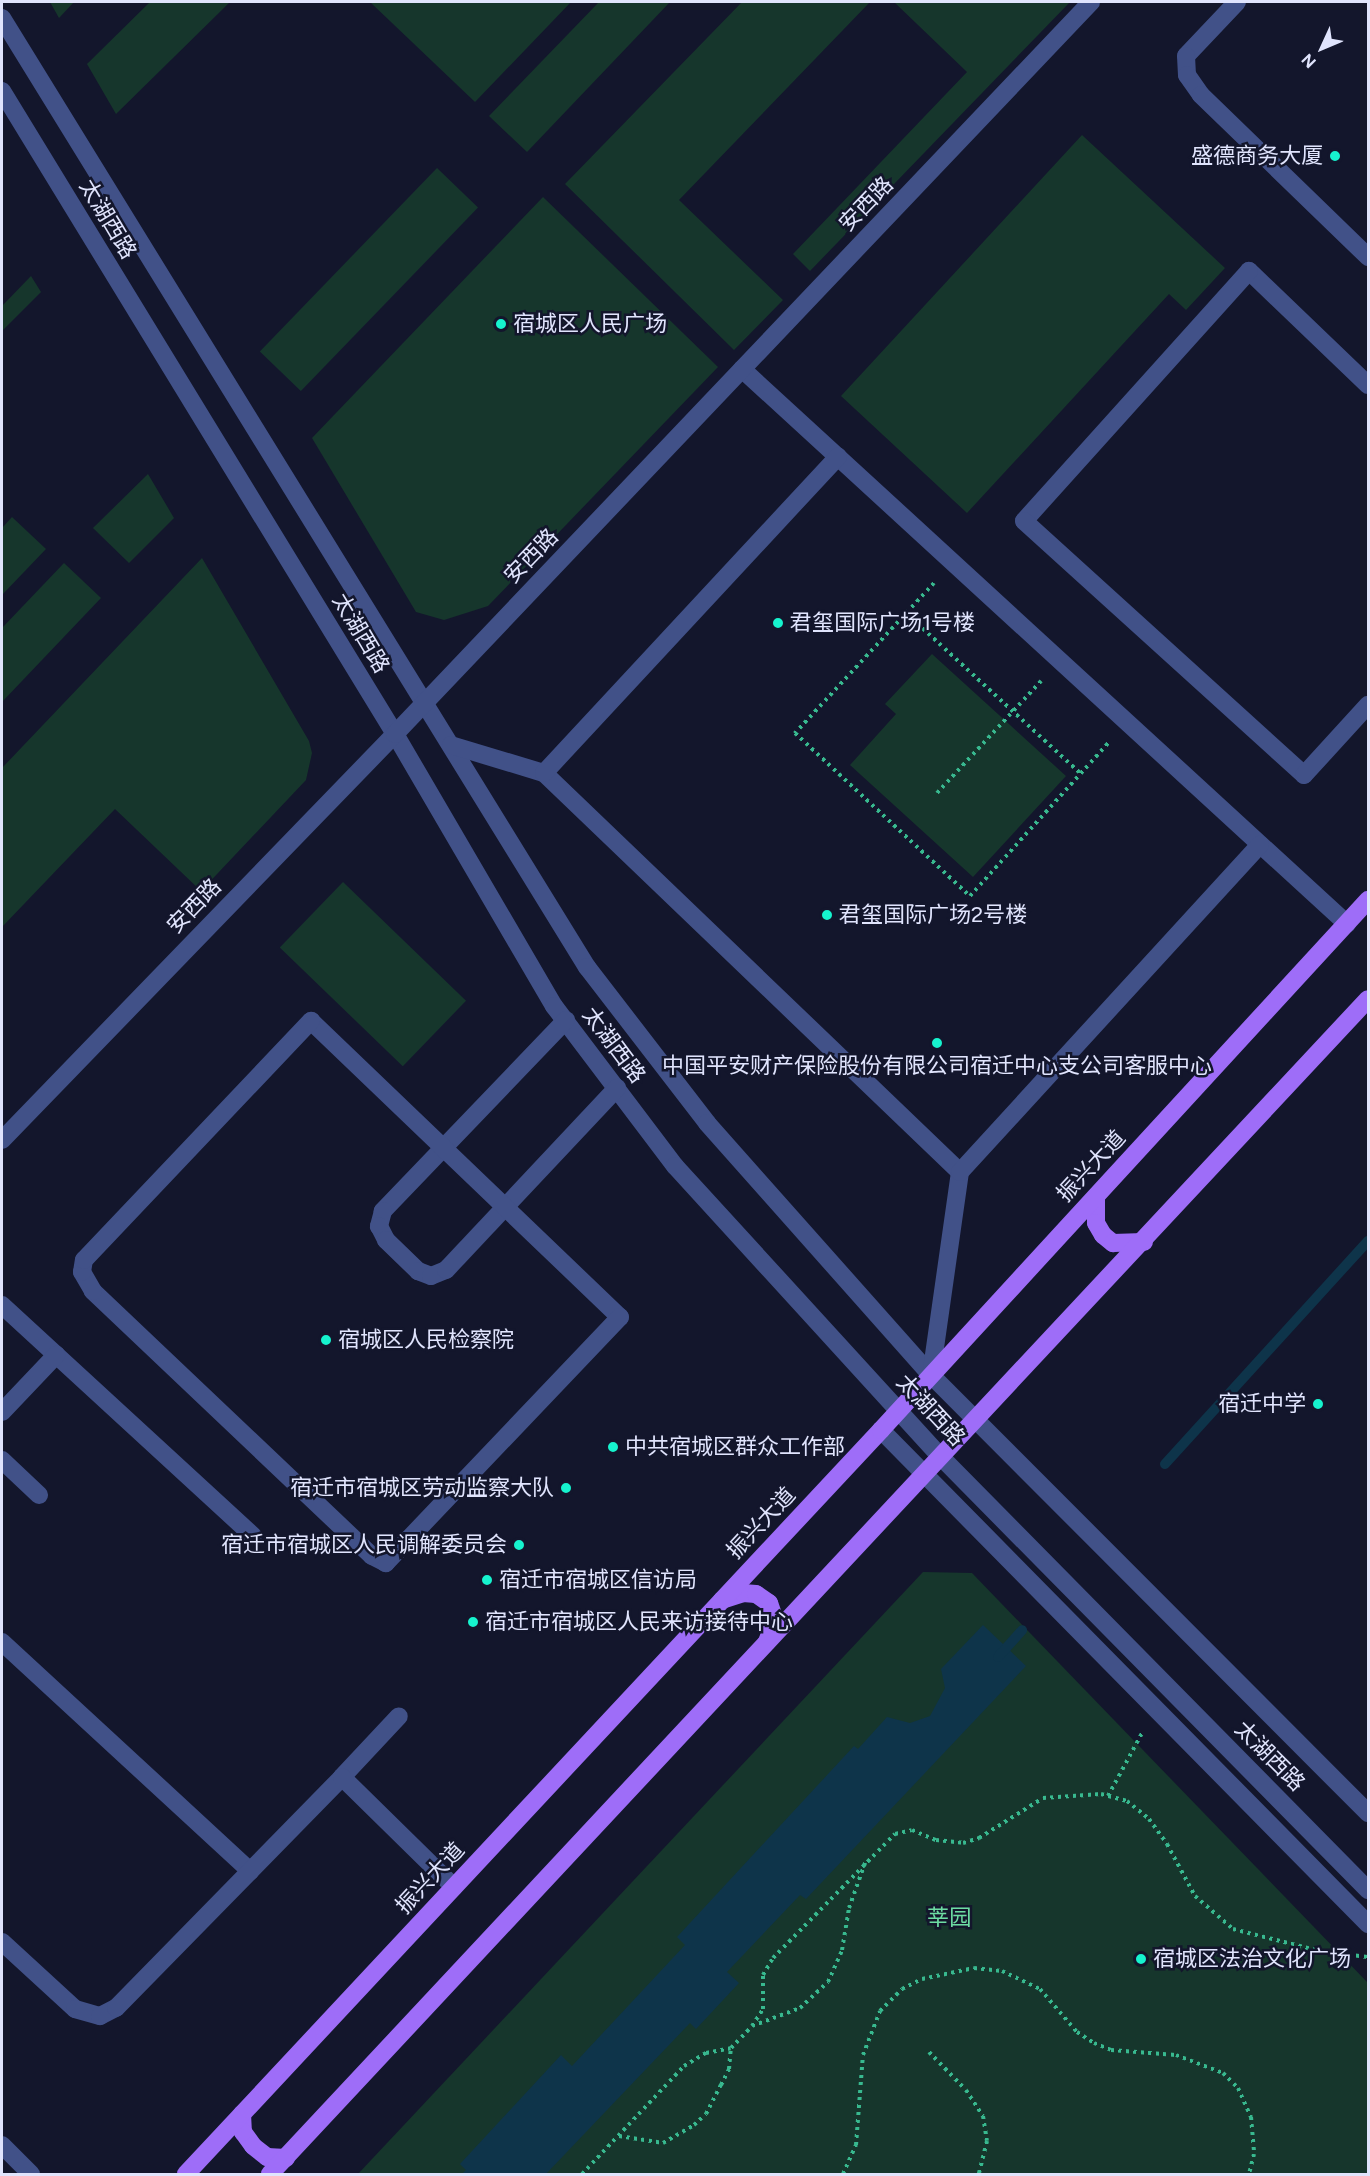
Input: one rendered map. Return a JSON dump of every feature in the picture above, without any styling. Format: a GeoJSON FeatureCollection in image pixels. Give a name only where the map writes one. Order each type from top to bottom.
{"type":"FeatureCollection","features":[{"type":"Feature","properties":{"kind":"main road","name":"振兴大道"},"geometry":{"type":"LineString","coordinates":[[186,2175],[899,1411],[1368,900]]}},
{"type":"Feature","properties":{"kind":"main road"},"geometry":{"type":"LineString","coordinates":[[270,2175],[977,1421],[1368,999]]}},
{"type":"Feature","properties":{"kind":"main road"},"geometry":{"type":"LineString","coordinates":[[1096,1197],[1096,1223],[1103,1235],[1113,1243],[1144,1242]]}},
{"type":"Feature","properties":{"kind":"main road"},"geometry":{"type":"LineString","coordinates":[[722,1600],[743,1593],[756,1594],[769,1603],[775,1620],[766,1646]]}},
{"type":"Feature","properties":{"kind":"main road"},"geometry":{"type":"LineString","coordinates":[[242,2114],[243,2132],[253,2146],[267,2157],[286,2158]]}},
{"type":"Feature","properties":{"kind":"street","name":"安西路"},"geometry":{"type":"LineString","coordinates":[[2,1140],[395,734],[1091,2]]}},
{"type":"Feature","properties":{"kind":"street"},"geometry":{"type":"LineString","coordinates":[[1237,2],[1186,56],[1187,75],[1201,95],[1368,257]]}},
{"type":"Feature","properties":{"kind":"street","name":"太湖西路"},"geometry":{"type":"LineString","coordinates":[[2,18],[587,967],[707,1123],[931,1375],[1368,1814]]}},
{"type":"Feature","properties":{"kind":"street","name":"太湖西路"},"geometry":{"type":"LineString","coordinates":[[2,91],[395,734],[566,1020],[675,1166],[942,1458],[1368,1890]]}},
{"type":"Feature","properties":{"kind":"street"},"geometry":{"type":"LineString","coordinates":[[1368,386],[1249,271],[1024,521],[1304,775],[1368,705]]}},
{"type":"Feature","properties":{"kind":"street"},"geometry":{"type":"LineString","coordinates":[[742,369],[1347,924]]}},
{"type":"Feature","properties":{"kind":"street"},"geometry":{"type":"LineString","coordinates":[[544,773],[838,458]]}},
{"type":"Feature","properties":{"kind":"street"},"geometry":{"type":"LineString","coordinates":[[451,745],[544,773],[960,1172]]}},
{"type":"Feature","properties":{"kind":"street"},"geometry":{"type":"LineString","coordinates":[[931,1375],[960,1172],[1260,845]]}},
{"type":"Feature","properties":{"kind":"street"},"geometry":{"type":"LineString","coordinates":[[566,1020],[383,1211],[379,1226],[386,1240],[418,1270],[431,1276],[446,1270],[617,1088]]}},
{"type":"Feature","properties":{"kind":"street"},"geometry":{"type":"LineString","coordinates":[[311,1021],[505,1208],[620,1317],[386,1563],[372,1556],[102,1299],[82,1272],[84,1260],[311,1021]]}},
{"type":"Feature","properties":{"kind":"street"},"geometry":{"type":"LineString","coordinates":[[2,1305],[254,1536]]}},
{"type":"Feature","properties":{"kind":"street"},"geometry":{"type":"LineString","coordinates":[[2,1412],[56,1355]]}},
{"type":"Feature","properties":{"kind":"street"},"geometry":{"type":"LineString","coordinates":[[881,1430],[1368,1924]]}},
{"type":"Feature","properties":{"kind":"street"},"geometry":{"type":"LineString","coordinates":[[2,1460],[39,1495]]}},
{"type":"Feature","properties":{"kind":"street"},"geometry":{"type":"LineString","coordinates":[[2,1642],[249,1871]]}},
{"type":"Feature","properties":{"kind":"street"},"geometry":{"type":"LineString","coordinates":[[2,1942],[75,2009],[100,2016],[116,2008],[399,1716]]}},
{"type":"Feature","properties":{"kind":"street"},"geometry":{"type":"LineString","coordinates":[[342,1777],[454,1887]]}},
{"type":"Feature","properties":{"kind":"street"},"geometry":{"type":"LineString","coordinates":[[2,2145],[31,2175]]}},
{"type":"Feature","properties":{"kind":"path"},"geometry":{"type":"LineString","coordinates":[[952,562],[795,733],[970,896],[1127,722]]}},
{"type":"Feature","properties":{"kind":"path"},"geometry":{"type":"LineString","coordinates":[[906,613],[1081,774]]}},
{"type":"Feature","properties":{"kind":"path"},"geometry":{"type":"LineString","coordinates":[[937,793],[1059,660]]}},
{"type":"Feature","properties":{"kind":"path"},"geometry":{"type":"LineString","coordinates":[[1108,1796],[1156,1709]]}},
{"type":"Feature","properties":{"kind":"path"},"geometry":{"type":"LineString","coordinates":[[584,2174],[684,2066],[706,2054],[731,2048],[752,2026],[763,2009],[762,1975],[773,1958],[866,1859],[895,1834],[912,1830],[936,1840],[963,1843],[979,1838],[1043,1798],[1108,1796],[1127,1800],[1149,1819],[1167,1844],[1195,1896],[1233,1929],[1297,1946],[1368,1957]]}},
{"type":"Feature","properties":{"kind":"path"},"geometry":{"type":"LineString","coordinates":[[752,2026],[800,2007],[828,1983],[842,1950],[854,1891],[866,1859]]}},
{"type":"Feature","properties":{"kind":"path"},"geometry":{"type":"LineString","coordinates":[[843,2175],[856,2145],[863,2055],[880,2011],[902,1989],[922,1979],[974,1968],[1002,1971],[1040,1989],[1077,2032],[1094,2043],[1111,2050],[1176,2055],[1223,2073],[1238,2088],[1251,2117],[1254,2154],[1249,2175]]}},
{"type":"Feature","properties":{"kind":"path"},"geometry":{"type":"LineString","coordinates":[[618,2136],[663,2143],[694,2125],[706,2114],[729,2069],[731,2048]]}},
{"type":"Feature","properties":{"kind":"path"},"geometry":{"type":"LineString","coordinates":[[929,2052],[966,2090],[983,2116],[987,2141],[979,2175]]}},
{"type":"Feature","properties":{"kind":"green space"},"geometry":{"type":"Polygon","coordinates":[[[50,2],[74,2],[59,18],[50,2]]]}},
{"type":"Feature","properties":{"kind":"green space"},"geometry":{"type":"Polygon","coordinates":[[[150,2],[230,2],[116,114],[87,64],[150,2]]]}},
{"type":"Feature","properties":{"kind":"green space"},"geometry":{"type":"Polygon","coordinates":[[[370,2],[571,2],[475,102],[370,2]]]}},
{"type":"Feature","properties":{"kind":"green space"},"geometry":{"type":"Polygon","coordinates":[[[599,2],[670,2],[527,152],[489,116],[599,2]]]}},
{"type":"Feature","properties":{"kind":"green space"},"geometry":{"type":"Polygon","coordinates":[[[742,2],[870,2],[679,200],[783,300],[734,350],[565,184],[742,2]]]}},
{"type":"Feature","properties":{"kind":"green space"},"geometry":{"type":"Polygon","coordinates":[[[894,2],[1070,2],[810,271],[793,254],[967,72],[894,2]]]}},
{"type":"Feature","properties":{"kind":"green space"},"geometry":{"type":"Polygon","coordinates":[[[1082,135],[1225,268],[1186,310],[1169,294],[967,513],[841,396],[1082,135]]]}},
{"type":"Feature","properties":{"kind":"green space"},"geometry":{"type":"Polygon","coordinates":[[[437,168],[478,208],[301,391],[260,351],[437,168]]]}},
{"type":"Feature","properties":{"kind":"green space"},"geometry":{"type":"Polygon","coordinates":[[[543,197],[718,367],[488,606],[444,620],[416,612],[312,438],[543,197]]]}},
{"type":"Feature","properties":{"kind":"green space"},"geometry":{"type":"Polygon","coordinates":[[[31,276],[41,292],[2,331],[2,306],[31,276]]]}},
{"type":"Feature","properties":{"kind":"green space"},"geometry":{"type":"Polygon","coordinates":[[[148,474],[174,518],[129,563],[93,528],[148,474]]]}},
{"type":"Feature","properties":{"kind":"green space"},"geometry":{"type":"Polygon","coordinates":[[[12,517],[46,549],[2,595],[2,528],[12,517]]]}},
{"type":"Feature","properties":{"kind":"green space"},"geometry":{"type":"Polygon","coordinates":[[[202,558],[309,741],[312,753],[306,780],[201,891],[115,809],[2,927],[2,768],[202,558]]]}},
{"type":"Feature","properties":{"kind":"green space"},"geometry":{"type":"Polygon","coordinates":[[[64,563],[101,598],[2,702],[2,628],[64,563]]]}},
{"type":"Feature","properties":{"kind":"green space"},"geometry":{"type":"Polygon","coordinates":[[[932,654],[1066,776],[973,877],[850,765],[896,714],[885,704],[932,654]]]}},
{"type":"Feature","properties":{"kind":"green space"},"geometry":{"type":"Polygon","coordinates":[[[343,882],[466,1001],[403,1066],[280,947],[343,882]]]}},
{"type":"Feature","properties":{"kind":"green space","name":"莘园"},"geometry":{"type":"Polygon","coordinates":[[[923,1572],[972,1573],[1368,1983],[1368,2174],[358,2174],[923,1572]]]}},
{"type":"Feature","properties":{"kind":"water"},"geometry":{"type":"Polygon","coordinates":[[[983,1625],[1026,1666],[806,1899],[800,1895],[727,1972],[739,1983],[696,2029],[690,2023],[546,2174],[462,2174],[466,2170],[460,2164],[561,2055],[572,2066],[685,1945],[677,1937],[854,1746],[858,1749],[887,1717],[910,1723],[930,1716],[945,1688],[941,1669],[983,1625]]]}},
{"type":"Feature","properties":{"kind":"waterway"},"geometry":{"type":"LineString","coordinates":[[1165,1464],[1368,1241]]}},
{"type":"Feature","properties":{"kind":"waterway"},"geometry":{"type":"LineString","coordinates":[[998,1657],[1022,1630]]}},
{"type":"Feature","properties":{"kind":"place","name":"盛德商务大厦"},"geometry":{"type":"Point","coordinates":[1335,156]}},
{"type":"Feature","properties":{"kind":"place","name":"宿城区人民广场"},"geometry":{"type":"Point","coordinates":[501,324]}},
{"type":"Feature","properties":{"kind":"place","name":"君玺国际广场1号楼"},"geometry":{"type":"Point","coordinates":[778,623]}},
{"type":"Feature","properties":{"kind":"place","name":"君玺国际广场2号楼"},"geometry":{"type":"Point","coordinates":[827,915]}},
{"type":"Feature","properties":{"kind":"place","name":"中国平安财产保险股份有限公司宿迁中心支公司客服中心"},"geometry":{"type":"Point","coordinates":[937,1043]}},
{"type":"Feature","properties":{"kind":"place","name":"宿城区人民检察院"},"geometry":{"type":"Point","coordinates":[326,1340]}},
{"type":"Feature","properties":{"kind":"place","name":"宿迁中学"},"geometry":{"type":"Point","coordinates":[1318,1404]}},
{"type":"Feature","properties":{"kind":"place","name":"中共宿城区群众工作部"},"geometry":{"type":"Point","coordinates":[613,1447]}},
{"type":"Feature","properties":{"kind":"place","name":"宿迁市宿城区劳动监察大队"},"geometry":{"type":"Point","coordinates":[566,1488]}},
{"type":"Feature","properties":{"kind":"place","name":"宿迁市宿城区人民调解委员会"},"geometry":{"type":"Point","coordinates":[519,1545]}},
{"type":"Feature","properties":{"kind":"place","name":"宿迁市宿城区信访局"},"geometry":{"type":"Point","coordinates":[487,1580]}},
{"type":"Feature","properties":{"kind":"place","name":"宿迁市宿城区人民来访接待中心"},"geometry":{"type":"Point","coordinates":[473,1622]}},
{"type":"Feature","properties":{"kind":"place","name":"宿城区法治文化广场"},"geometry":{"type":"Point","coordinates":[1141,1959]}}]}
